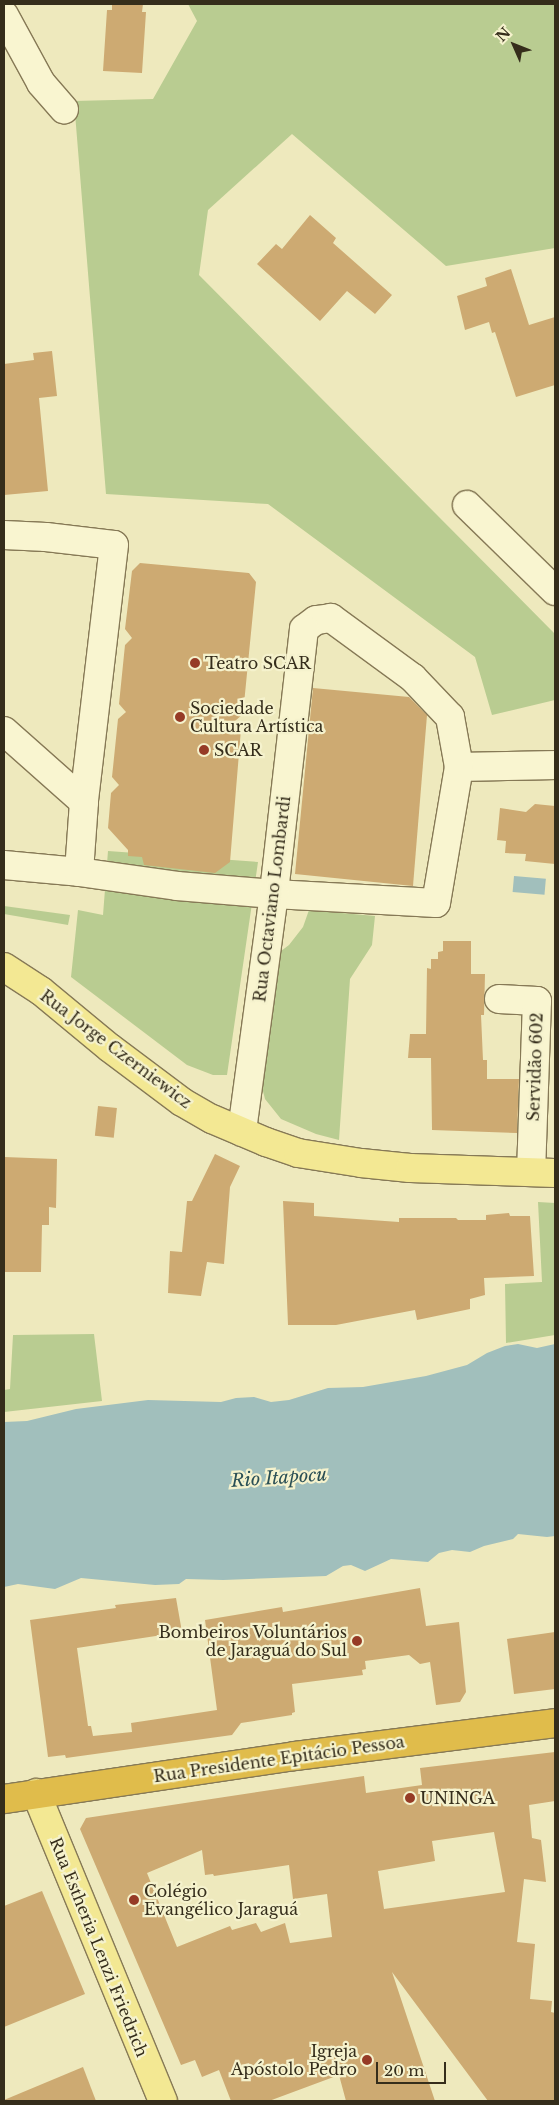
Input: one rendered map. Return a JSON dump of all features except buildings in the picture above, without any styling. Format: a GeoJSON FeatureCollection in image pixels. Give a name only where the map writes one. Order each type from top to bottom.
{"type":"FeatureCollection","features":[{"type":"Feature","properties":{"kind":"highway","name":"Rua Presidente Epitácio Pessoa"},"geometry":{"type":"LineString","coordinates":[[4,1799],[295,1756],[555,1723]]}},
{"type":"Feature","properties":{"kind":"main road","name":"Rua Jorge Czerniewicz"},"geometry":{"type":"LineString","coordinates":[[4,967],[41,991],[110,1048],[182,1102],[212,1119],[242,1132],[298,1153],[338,1161],[410,1168],[543,1172]]}},
{"type":"Feature","properties":{"kind":"main road","name":"Rua Estheria Lenzi Friedrich"},"geometry":{"type":"LineString","coordinates":[[36,1793],[163,2101]]}},
{"type":"Feature","properties":{"kind":"street"},"geometry":{"type":"LineString","coordinates":[[4,15],[41,83],[64,109]]}},
{"type":"Feature","properties":{"kind":"street"},"geometry":{"type":"LineString","coordinates":[[467,505],[555,591]]}},
{"type":"Feature","properties":{"kind":"street"},"geometry":{"type":"LineString","coordinates":[[4,535],[46,537],[114,545],[84,802],[79,872]]}},
{"type":"Feature","properties":{"kind":"street","name":"Rua Octaviano Lombardi"},"geometry":{"type":"LineString","coordinates":[[242,1132],[274,894],[304,628],[316,620],[331,618],[414,678],[450,717],[459,767]]}},
{"type":"Feature","properties":{"kind":"street"},"geometry":{"type":"LineString","coordinates":[[4,731],[84,802]]}},
{"type":"Feature","properties":{"kind":"street"},"geometry":{"type":"LineString","coordinates":[[4,866],[79,872],[177,886],[436,904],[459,767],[555,766]]}},
{"type":"Feature","properties":{"kind":"street","name":"Servidão 602"},"geometry":{"type":"LineString","coordinates":[[500,999],[537,1001],[543,1172]]}},
{"type":"Feature","properties":{"kind":"green space"},"geometry":{"type":"Polygon","coordinates":[[[188,4],[555,4],[555,248],[446,266],[292,134],[208,210],[199,275],[555,634],[555,700],[492,715],[475,657],[268,504],[106,494],[74,101],[153,99],[197,21],[188,4]]]}},
{"type":"Feature","properties":{"kind":"green space"},"geometry":{"type":"Polygon","coordinates":[[[108,851],[258,862],[227,1075],[213,1075],[187,1065],[71,977],[78,910],[103,915],[108,851]]]}},
{"type":"Feature","properties":{"kind":"green space"},"geometry":{"type":"Polygon","coordinates":[[[4,906],[70,915],[68,925],[4,914],[4,906]]]}},
{"type":"Feature","properties":{"kind":"green space"},"geometry":{"type":"Polygon","coordinates":[[[309,910],[375,916],[372,945],[350,979],[339,1140],[316,1134],[281,1119],[265,1099],[261,1083],[277,954],[289,945],[303,927],[309,910]]]}},
{"type":"Feature","properties":{"kind":"green space"},"geometry":{"type":"Polygon","coordinates":[[[538,1202],[555,1203],[555,1335],[506,1343],[505,1284],[542,1282],[538,1202]]]}},
{"type":"Feature","properties":{"kind":"green space"},"geometry":{"type":"Polygon","coordinates":[[[94,1334],[102,1401],[4,1412],[4,1390],[10,1389],[13,1335],[94,1334]]]}},
{"type":"Feature","properties":{"kind":"water"},"geometry":{"type":"Polygon","coordinates":[[[514,876],[546,879],[544,895],[513,892],[514,876]]]}},
{"type":"Feature","properties":{"kind":"water","name":"Rio Itapocu"},"geometry":{"type":"Polygon","coordinates":[[[518,1344],[537,1348],[555,1344],[555,1536],[518,1534],[513,1539],[484,1546],[470,1552],[452,1550],[439,1553],[428,1562],[391,1559],[365,1571],[351,1565],[343,1566],[326,1576],[223,1580],[186,1579],[179,1584],[155,1585],[81,1578],[55,1589],[18,1584],[4,1587],[4,1422],[27,1421],[76,1409],[148,1400],[221,1402],[236,1398],[254,1397],[271,1402],[289,1400],[328,1388],[363,1387],[426,1376],[467,1365],[487,1353],[505,1346],[518,1344]]]}},
{"type":"Feature","properties":{"kind":"place","name":"Teatro SCAR"},"geometry":{"type":"Point","coordinates":[195,663]}},
{"type":"Feature","properties":{"kind":"place","name":"Sociedade Cultura Artística"},"geometry":{"type":"Point","coordinates":[180,717]}},
{"type":"Feature","properties":{"kind":"place","name":"SCAR"},"geometry":{"type":"Point","coordinates":[204,750]}},
{"type":"Feature","properties":{"kind":"place","name":"Bombeiros Voluntários de Jaraguá do Sul"},"geometry":{"type":"Point","coordinates":[357,1641]}},
{"type":"Feature","properties":{"kind":"place","name":"UNINGA"},"geometry":{"type":"Point","coordinates":[410,1798]}},
{"type":"Feature","properties":{"kind":"place","name":"Colégio Evangélico Jaraguá"},"geometry":{"type":"Point","coordinates":[134,1900]}},
{"type":"Feature","properties":{"kind":"place","name":"Igreja Apóstolo Pedro"},"geometry":{"type":"Point","coordinates":[367,2060]}}]}
